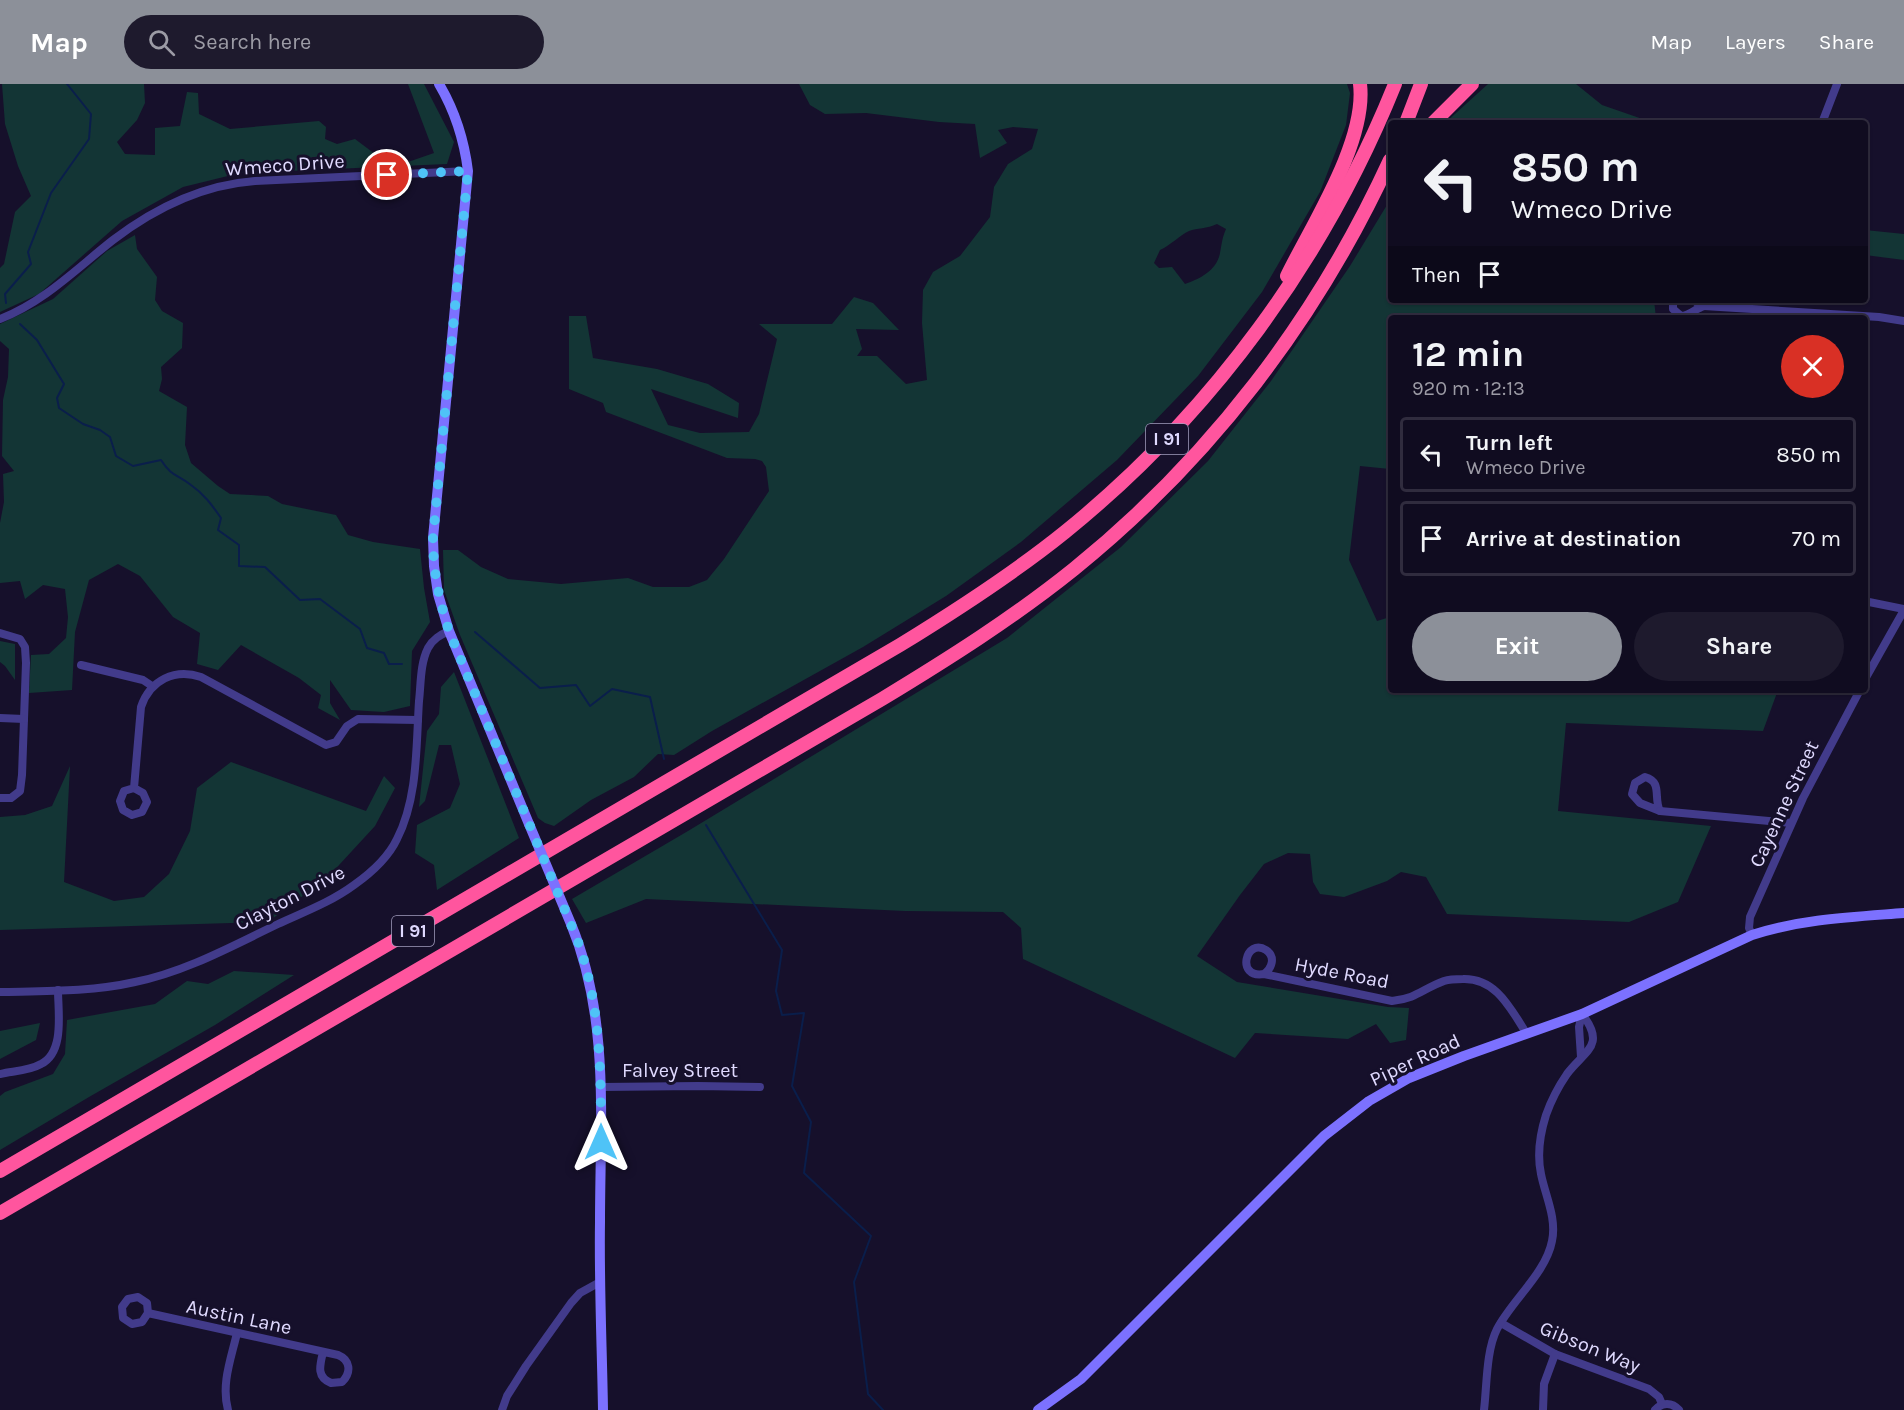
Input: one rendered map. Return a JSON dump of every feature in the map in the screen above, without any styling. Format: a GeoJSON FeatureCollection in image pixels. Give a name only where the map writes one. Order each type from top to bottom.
{"type":"FeatureCollection","features":[{"type":"Feature","properties":{"kind":"highway"},"geometry":{"type":"LineString","coordinates":[[1262,325],[1340,170],[1358,120],[1361,101],[1360,84]]}},
{"type":"Feature","properties":{"kind":"highway","name":"I 91"},"geometry":{"type":"LineString","coordinates":[[0,1171],[900,645],[981,594],[1065,532],[1137,468],[1209,392],[1262,325],[1310,254],[1339,204],[1373,136],[1395,84]]}},
{"type":"Feature","properties":{"kind":"highway"},"geometry":{"type":"LineString","coordinates":[[1407,120],[1421,84]]}},
{"type":"Feature","properties":{"kind":"highway"},"geometry":{"type":"LineString","coordinates":[[1436,120],[1472,84]]}},
{"type":"Feature","properties":{"kind":"highway","name":"I 91"},"geometry":{"type":"LineString","coordinates":[[0,1213],[882,699],[956,653],[1028,604],[1118,532],[1200,450],[1238,406],[1306,313],[1366,211],[1388,164]]}},
{"type":"Feature","properties":{"kind":"highway"},"geometry":{"type":"LineString","coordinates":[[1337,263],[1388,183]]}},
{"type":"Feature","properties":{"kind":"street"},"geometry":{"type":"LineString","coordinates":[[439,84],[460,128],[468,171],[433,538],[436,587],[449,631],[571,924],[585,962],[594,1003],[601,1088],[600,1282],[603,1410]]}},
{"type":"Feature","properties":{"kind":"street"},"geometry":{"type":"LineString","coordinates":[[1823,120],[1837,84]]}},
{"type":"Feature","properties":{"kind":"street","name":"Wmeco Drive"},"geometry":{"type":"LineString","coordinates":[[0,319],[41,298],[112,240],[152,213],[201,191],[228,184],[255,181],[468,171]]}},
{"type":"Feature","properties":{"kind":"street"},"geometry":{"type":"LineString","coordinates":[[1697,303],[1704,306],[1813,315]]}},
{"type":"Feature","properties":{"kind":"street"},"geometry":{"type":"LineString","coordinates":[[1689,315],[1704,306]]}},
{"type":"Feature","properties":{"kind":"street"},"geometry":{"type":"LineString","coordinates":[[1868,316],[1904,321]]}},
{"type":"Feature","properties":{"kind":"street"},"geometry":{"type":"LineString","coordinates":[[1868,602],[1904,609],[1868,674]]}},
{"type":"Feature","properties":{"kind":"street","name":"Clayton Drive"},"geometry":{"type":"LineString","coordinates":[[0,992],[101,988],[160,976],[229,948],[322,905],[364,878],[390,851],[406,819],[413,783],[426,653],[434,640],[449,631]]}},
{"type":"Feature","properties":{"kind":"street"},"geometry":{"type":"LineString","coordinates":[[0,633],[20,639],[25,647],[20,791],[11,798],[0,798]]}},
{"type":"Feature","properties":{"kind":"street"},"geometry":{"type":"LineString","coordinates":[[81,665],[143,680],[152,686]]}},
{"type":"Feature","properties":{"kind":"street"},"geometry":{"type":"LineString","coordinates":[[134,788],[140,711],[145,696],[152,686],[172,675],[198,676],[328,745],[336,742],[348,724],[360,719],[418,720]]}},
{"type":"Feature","properties":{"kind":"street","name":"Cayenne Street"},"geometry":{"type":"LineString","coordinates":[[1752,935],[1749,928],[1750,917],[1791,823],[1812,778],[1858,693]]}},
{"type":"Feature","properties":{"kind":"street"},"geometry":{"type":"LineString","coordinates":[[0,718],[24,719]]}},
{"type":"Feature","properties":{"kind":"street"},"geometry":{"type":"LineString","coordinates":[[1660,811],[1656,801],[1658,791],[1656,783],[1649,778],[1637,780],[1633,786],[1634,797],[1645,805],[1660,811],[1791,823]]}},
{"type":"Feature","properties":{"kind":"street","name":"Piper Road"},"geometry":{"type":"LineString","coordinates":[[1038,1410],[1081,1379],[1284,1175],[1343,1120],[1380,1094],[1409,1078],[1464,1056],[1582,1014],[1752,935],[1781,926],[1814,920],[1904,914]]}},
{"type":"Feature","properties":{"kind":"street","name":"Hyde Road"},"geometry":{"type":"LineString","coordinates":[[1263,974],[1392,1001],[1413,998],[1445,981],[1474,978],[1489,985],[1502,995],[1527,1034]]}},
{"type":"Feature","properties":{"kind":"street"},"geometry":{"type":"LineString","coordinates":[[0,1074],[36,1066],[50,1057],[57,1034],[58,990]]}},
{"type":"Feature","properties":{"kind":"street"},"geometry":{"type":"LineString","coordinates":[[1581,1057],[1579,1028],[1582,1014]]}},
{"type":"Feature","properties":{"kind":"street"},"geometry":{"type":"LineString","coordinates":[[1484,1410],[1492,1342],[1501,1323],[1544,1262],[1550,1249],[1553,1224],[1539,1167],[1540,1140],[1547,1114],[1558,1088],[1581,1057],[1590,1050],[1592,1036],[1590,1024],[1582,1014]]}},
{"type":"Feature","properties":{"kind":"street","name":"Falvey Street"},"geometry":{"type":"LineString","coordinates":[[601,1088],[759,1087]]}},
{"type":"Feature","properties":{"kind":"street"},"geometry":{"type":"LineString","coordinates":[[502,1410],[507,1396],[526,1366],[571,1303],[580,1293],[600,1282]]}},
{"type":"Feature","properties":{"kind":"street","name":"Austin Lane"},"geometry":{"type":"LineString","coordinates":[[148,1313],[323,1352],[340,1356],[347,1361],[349,1372],[342,1382],[331,1383],[322,1377],[320,1369],[323,1352]]}},
{"type":"Feature","properties":{"kind":"street","name":"Gibson Way"},"geometry":{"type":"LineString","coordinates":[[1501,1323],[1555,1354],[1642,1386],[1656,1394],[1659,1407],[1671,1404],[1679,1410]]}},
{"type":"Feature","properties":{"kind":"street"},"geometry":{"type":"LineString","coordinates":[[228,1410],[225,1394],[226,1382],[237,1333]]}},
{"type":"Feature","properties":{"kind":"street"},"geometry":{"type":"LineString","coordinates":[[1543,1410],[1543,1389],[1555,1354]]}},
{"type":"Feature","properties":{"kind":"green space"},"geometry":{"type":"Polygon","coordinates":[[[2,84],[144,84],[145,103],[137,120],[117,142],[125,154],[155,155],[155,128],[180,126],[187,92],[198,93],[199,114],[230,129],[319,121],[326,127],[325,139],[337,144],[355,139],[379,157],[408,162],[434,153],[408,84],[424,84],[454,142],[447,164],[240,173],[183,187],[122,221],[39,294],[0,312],[0,268],[4,264],[15,212],[31,196],[18,166],[5,124],[2,84]]]}},
{"type":"Feature","properties":{"kind":"green space"},"geometry":{"type":"Polygon","coordinates":[[[799,84],[1347,84],[1350,93],[1346,125],[1320,192],[1262,292],[1198,376],[1117,460],[1021,542],[946,596],[863,647],[712,731],[674,755],[658,754],[634,777],[591,800],[554,826],[545,823],[538,818],[460,635],[444,590],[443,550],[458,550],[481,567],[508,579],[561,584],[628,578],[653,587],[689,587],[707,580],[724,559],[769,491],[766,467],[762,461],[727,458],[606,412],[603,403],[569,389],[569,316],[586,316],[593,358],[657,369],[708,384],[739,403],[738,418],[651,389],[668,425],[700,433],[749,432],[759,414],[777,339],[759,324],[832,324],[854,297],[873,303],[899,330],[856,329],[862,349],[857,356],[877,356],[906,384],[927,380],[922,323],[923,290],[933,272],[960,256],[990,217],[994,187],[1008,164],[1032,149],[1038,129],[1013,127],[998,130],[1007,143],[980,158],[975,124],[866,113],[825,114],[810,105],[799,84]],[[1217,224],[1189,231],[1160,250],[1154,263],[1159,268],[1172,267],[1185,284],[1196,279],[1212,269],[1218,259],[1226,229],[1217,224]]]}},
{"type":"Feature","properties":{"kind":"green space"},"geometry":{"type":"Polygon","coordinates":[[[1488,84],[1576,84],[1602,105],[1645,120],[1448,120],[1488,84]]]}},
{"type":"Feature","properties":{"kind":"green space"},"geometry":{"type":"Polygon","coordinates":[[[1388,203],[1388,303],[1654,303],[1656,315],[1388,315],[1388,469],[1360,466],[1349,560],[1377,621],[1388,618],[1388,693],[1777,693],[1763,731],[1566,723],[1558,811],[1711,826],[1678,902],[1629,922],[1447,914],[1426,877],[1401,872],[1387,881],[1344,897],[1320,894],[1313,882],[1310,854],[1288,853],[1264,864],[1197,956],[1237,982],[1388,1007],[1409,1008],[1406,1040],[1390,1043],[1376,1024],[1348,1039],[1255,1033],[1235,1058],[1023,959],[1021,928],[1003,912],[905,911],[646,899],[586,923],[572,899],[1007,638],[1121,547],[1208,461],[1271,381],[1350,266],[1388,203]]]}},
{"type":"Feature","properties":{"kind":"green space"},"geometry":{"type":"Polygon","coordinates":[[[1868,230],[1904,234],[1904,260],[1868,255],[1868,230]]]}},
{"type":"Feature","properties":{"kind":"green space"},"geometry":{"type":"Polygon","coordinates":[[[135,235],[137,249],[157,277],[155,300],[162,311],[183,323],[182,348],[161,367],[162,379],[159,391],[187,407],[185,445],[191,463],[230,494],[268,496],[282,504],[336,515],[348,535],[373,542],[420,549],[430,622],[412,651],[410,706],[384,712],[351,710],[330,680],[330,703],[340,720],[318,708],[321,695],[299,678],[241,645],[218,670],[197,664],[200,633],[173,617],[140,576],[118,564],[89,580],[75,632],[72,690],[29,693],[31,655],[49,654],[66,638],[68,617],[65,589],[43,585],[25,599],[20,581],[0,583],[3,474],[14,471],[2,456],[3,400],[8,377],[9,349],[0,341],[0,324],[53,299],[107,251],[135,235]]]}},
{"type":"Feature","properties":{"kind":"green space"},"geometry":{"type":"Polygon","coordinates":[[[0,641],[15,644],[15,680],[0,662],[0,641]]]}},
{"type":"Feature","properties":{"kind":"green space"},"geometry":{"type":"Polygon","coordinates":[[[454,672],[519,838],[437,890],[434,865],[415,853],[417,825],[450,808],[460,784],[451,745],[439,745],[425,801],[419,807],[427,731],[439,714],[441,687],[454,672]]]}},
{"type":"Feature","properties":{"kind":"green space"},"geometry":{"type":"Polygon","coordinates":[[[231,762],[366,811],[384,776],[395,788],[375,826],[328,877],[268,922],[0,930],[0,817],[25,815],[52,806],[70,766],[64,882],[114,901],[144,897],[169,874],[190,831],[197,788],[231,762]]]}},
{"type":"Feature","properties":{"kind":"green space"},"geometry":{"type":"Polygon","coordinates":[[[234,971],[294,975],[215,1025],[0,1150],[0,1096],[53,1074],[65,1054],[67,1020],[155,1004],[187,981],[208,984],[234,971]]]}},
{"type":"Feature","properties":{"kind":"green space"},"geometry":{"type":"Polygon","coordinates":[[[40,1023],[36,1040],[0,1059],[0,1031],[40,1023]]]}},
{"type":"Feature","properties":{"kind":"waterway"},"geometry":{"type":"LineString","coordinates":[[6,303],[5,294],[31,264],[28,252],[51,193],[89,139],[91,114],[67,84]]}},
{"type":"Feature","properties":{"kind":"waterway"},"geometry":{"type":"LineString","coordinates":[[20,324],[37,340],[64,384],[57,398],[59,408],[83,424],[100,430],[110,437],[116,456],[133,466],[161,460],[172,472],[208,500],[221,518],[218,530],[239,545],[239,566],[265,567],[300,600],[320,599],[360,629],[367,648],[384,653],[389,664],[402,664]]}},
{"type":"Feature","properties":{"kind":"waterway"},"geometry":{"type":"LineString","coordinates":[[475,632],[540,688],[576,685],[590,706],[612,689],[650,697],[664,759]]}},
{"type":"Feature","properties":{"kind":"waterway"},"geometry":{"type":"LineString","coordinates":[[706,825],[782,950],[776,991],[782,1015],[804,1013],[792,1086],[811,1122],[804,1173],[871,1236],[854,1282],[868,1394],[883,1410]]}},
{"type":"Feature","properties":{"kind":"route"},"geometry":{"type":"LineString","coordinates":[[387,175],[468,171],[433,538],[435,580],[449,631],[577,939],[589,975],[598,1027],[601,1142]]}}]}
